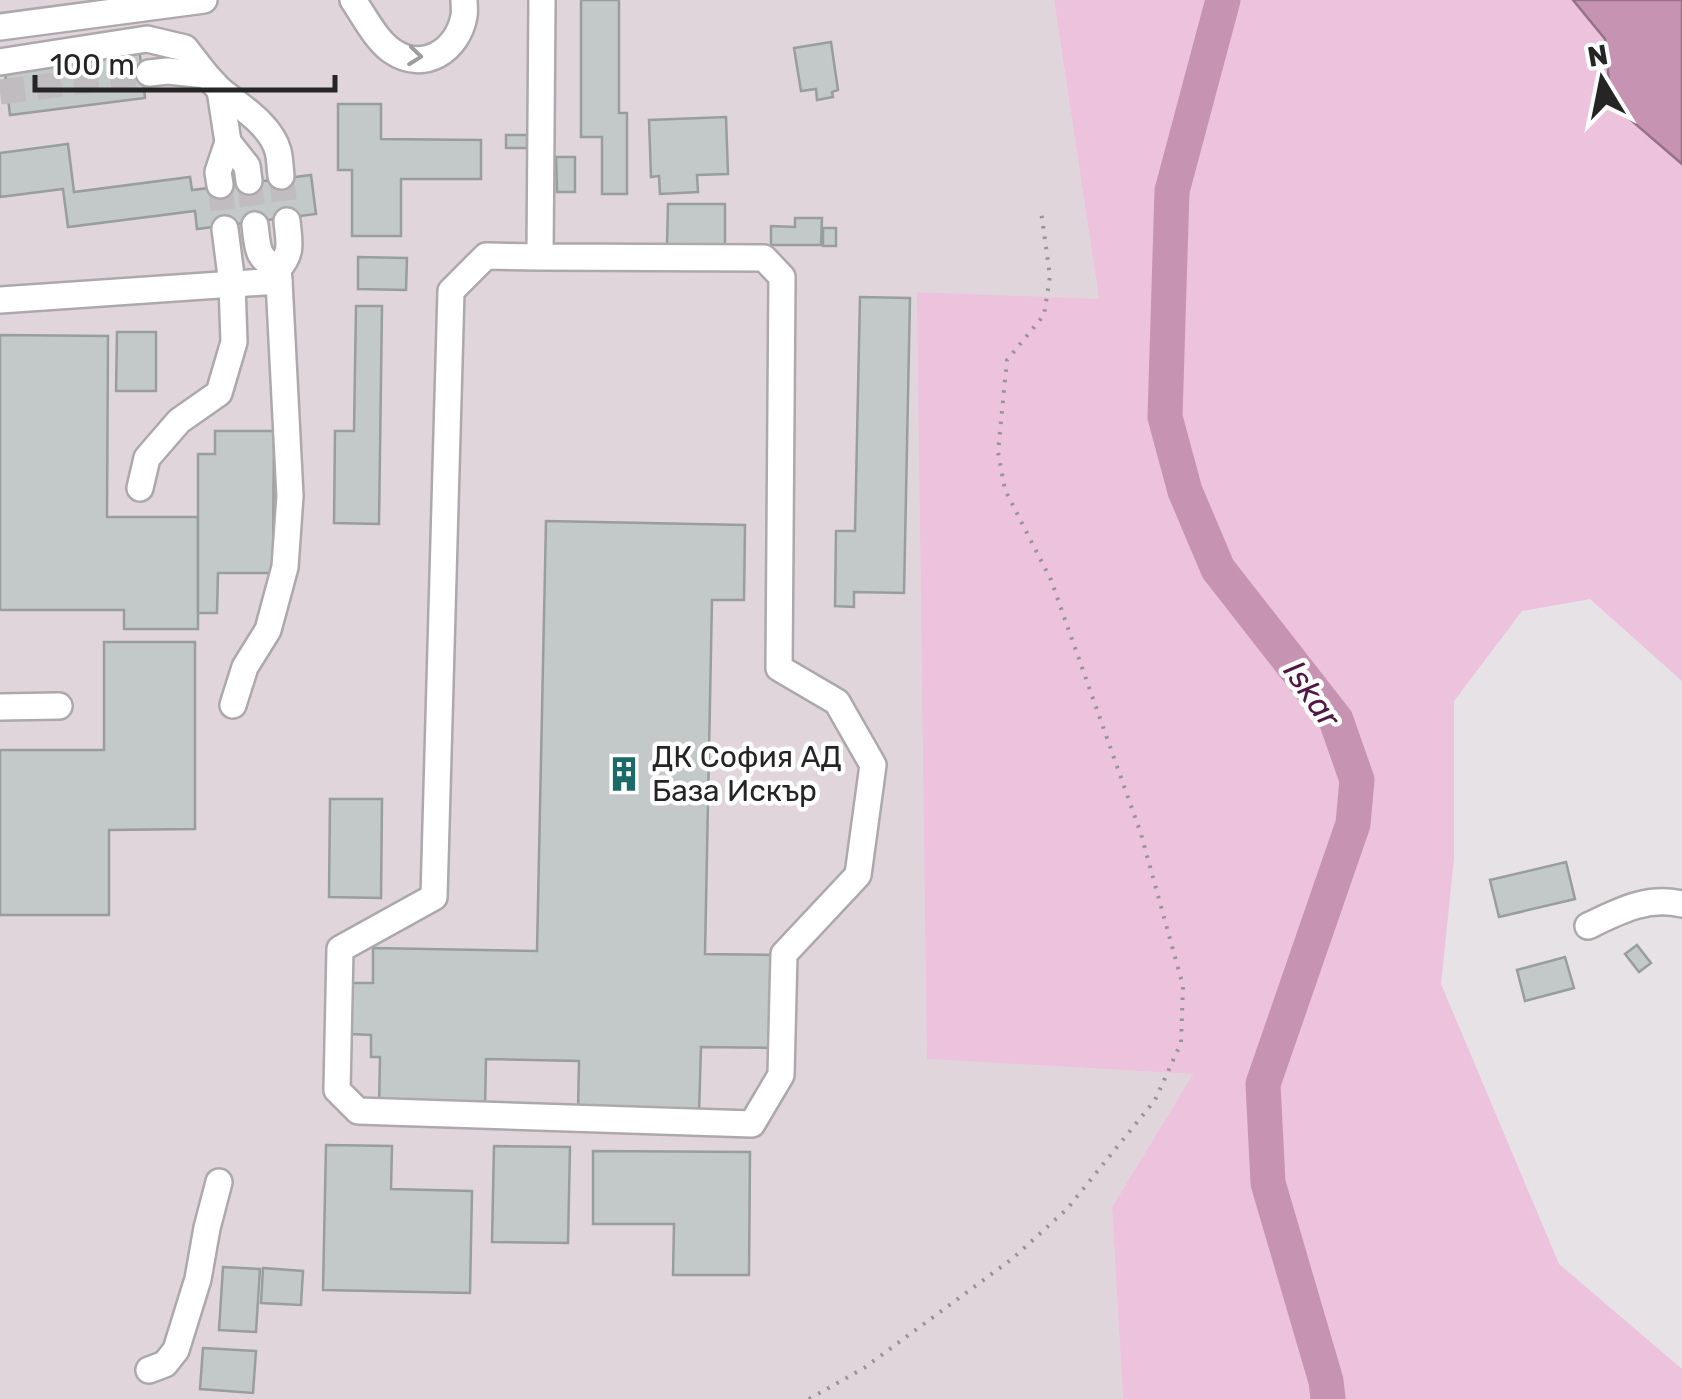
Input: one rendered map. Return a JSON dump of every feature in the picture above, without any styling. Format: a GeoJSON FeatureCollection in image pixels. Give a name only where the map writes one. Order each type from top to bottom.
{"type":"FeatureCollection","features":[{"type":"Feature","properties":{"kind":"street"},"geometry":{"type":"LineString","coordinates":[[0,27],[204,0]]}},
{"type":"Feature","properties":{"kind":"street"},"geometry":{"type":"LineString","coordinates":[[353,0],[391,50],[420,60],[450,48],[464,16],[464,0]]}},
{"type":"Feature","properties":{"kind":"street"},"geometry":{"type":"LineString","coordinates":[[540,257],[542,0]]}},
{"type":"Feature","properties":{"kind":"street"},"geometry":{"type":"LineString","coordinates":[[0,62],[147,39],[184,48],[213,83],[272,136],[281,176]]}},
{"type":"Feature","properties":{"kind":"street"},"geometry":{"type":"LineString","coordinates":[[149,73],[168,70],[213,83]]}},
{"type":"Feature","properties":{"kind":"street"},"geometry":{"type":"LineString","coordinates":[[213,83],[228,142],[247,166],[249,182]]}},
{"type":"Feature","properties":{"kind":"street"},"geometry":{"type":"LineString","coordinates":[[220,185],[218,172],[228,142]]}},
{"type":"Feature","properties":{"kind":"street"},"geometry":{"type":"LineString","coordinates":[[233,705],[245,667],[268,630],[285,568],[290,496],[279,275],[290,246],[287,221]]}},
{"type":"Feature","properties":{"kind":"street"},"geometry":{"type":"LineString","coordinates":[[255,225],[264,261],[279,275]]}},
{"type":"Feature","properties":{"kind":"street"},"geometry":{"type":"LineString","coordinates":[[140,488],[147,458],[178,421],[219,393],[234,342],[225,229]]}},
{"type":"Feature","properties":{"kind":"street"},"geometry":{"type":"LineString","coordinates":[[486,256],[540,257],[764,258],[782,277],[779,668],[837,702],[872,765],[858,875],[784,954],[781,1075],[752,1124],[358,1110],[338,1090],[340,948],[434,898],[451,290],[486,256]]}},
{"type":"Feature","properties":{"kind":"street"},"geometry":{"type":"LineString","coordinates":[[0,300],[232,284],[279,275]]}},
{"type":"Feature","properties":{"kind":"street"},"geometry":{"type":"LineString","coordinates":[[0,706],[59,706]]}},
{"type":"Feature","properties":{"kind":"street"},"geometry":{"type":"LineString","coordinates":[[1588,926],[1644,902],[1666,900],[1682,904]]}},
{"type":"Feature","properties":{"kind":"street"},"geometry":{"type":"LineString","coordinates":[[149,1370],[165,1364],[176,1350],[198,1279],[219,1182]]}},
{"type":"Feature","properties":{"kind":"path"},"geometry":{"type":"LineString","coordinates":[[809,1399],[864,1368],[1012,1260],[1068,1210],[1155,1100],[1181,1043],[1183,986],[1141,834],[1050,580],[1005,490],[998,452],[1007,360],[1044,314],[1050,276],[1041,211]]}},
{"type":"Feature","properties":{"kind":"shaded area"},"geometry":{"type":"Polygon","coordinates":[[[0,0],[1054,0],[1099,300],[918,292],[928,1059],[1193,1074],[1112,1207],[1123,1399],[0,1399],[0,0]]]}},
{"type":"Feature","properties":{"kind":"shaded area"},"geometry":{"type":"Polygon","coordinates":[[[1054,0],[1573,0],[1605,39],[1611,103],[1682,164],[1682,681],[1590,599],[1522,611],[1454,701],[1454,858],[1441,984],[1559,1264],[1682,1369],[1682,1399],[1123,1399],[1112,1207],[1193,1074],[927,1059],[917,292],[1099,299],[1054,0]]]}},
{"type":"Feature","properties":{"kind":"shaded area"},"geometry":{"type":"Polygon","coordinates":[[[1573,0],[1682,0],[1682,164],[1611,103],[1605,39],[1573,0]]]}},
{"type":"Feature","properties":{"kind":"building"},"geometry":{"type":"Polygon","coordinates":[[[581,0],[619,0],[619,113],[627,113],[627,194],[602,194],[602,137],[581,137],[581,0]]]}},
{"type":"Feature","properties":{"kind":"building"},"geometry":{"type":"Polygon","coordinates":[[[831,42],[838,90],[832,92],[833,97],[817,100],[816,89],[801,91],[794,48],[831,42]]]}},
{"type":"Feature","properties":{"kind":"building"},"geometry":{"type":"Polygon","coordinates":[[[139,47],[145,98],[10,115],[4,64],[139,47]]]}},
{"type":"Feature","properties":{"kind":"building"},"geometry":{"type":"Polygon","coordinates":[[[338,104],[381,104],[381,139],[481,140],[481,179],[401,179],[401,236],[352,236],[352,170],[338,170],[338,104]]]}},
{"type":"Feature","properties":{"kind":"building"},"geometry":{"type":"Polygon","coordinates":[[[726,117],[728,174],[697,175],[698,192],[660,194],[659,176],[651,177],[649,120],[726,117]]]}},
{"type":"Feature","properties":{"kind":"building"},"geometry":{"type":"Polygon","coordinates":[[[506,135],[527,135],[527,148],[506,148],[506,135]]]}},
{"type":"Feature","properties":{"kind":"building"},"geometry":{"type":"Polygon","coordinates":[[[68,144],[74,192],[190,177],[192,190],[311,175],[316,214],[197,229],[195,211],[68,227],[63,189],[0,197],[0,153],[68,144]]]}},
{"type":"Feature","properties":{"kind":"building"},"geometry":{"type":"Polygon","coordinates":[[[556,157],[575,157],[575,192],[557,192],[556,157]]]}},
{"type":"Feature","properties":{"kind":"building"},"geometry":{"type":"Polygon","coordinates":[[[668,204],[725,204],[725,245],[667,245],[668,204]]]}},
{"type":"Feature","properties":{"kind":"building"},"geometry":{"type":"Polygon","coordinates":[[[795,218],[822,218],[821,245],[771,245],[771,226],[795,227],[795,218]]]}},
{"type":"Feature","properties":{"kind":"building"},"geometry":{"type":"Polygon","coordinates":[[[823,228],[836,228],[836,246],[823,246],[823,228]]]}},
{"type":"Feature","properties":{"kind":"building"},"geometry":{"type":"Polygon","coordinates":[[[358,257],[407,258],[406,290],[358,289],[358,257]]]}},
{"type":"Feature","properties":{"kind":"building"},"geometry":{"type":"Polygon","coordinates":[[[860,297],[910,298],[904,593],[854,592],[854,607],[835,606],[836,531],[855,531],[860,297]]]}},
{"type":"Feature","properties":{"kind":"building"},"geometry":{"type":"Polygon","coordinates":[[[356,306],[382,306],[379,524],[334,523],[335,431],[354,431],[356,306]]]}},
{"type":"Feature","properties":{"kind":"building"},"geometry":{"type":"Polygon","coordinates":[[[117,332],[156,332],[156,391],[116,391],[117,332]]]}},
{"type":"Feature","properties":{"kind":"building"},"geometry":{"type":"Polygon","coordinates":[[[0,335],[108,336],[107,517],[198,517],[198,629],[124,629],[124,610],[0,610],[0,335]]]}},
{"type":"Feature","properties":{"kind":"building"},"geometry":{"type":"Polygon","coordinates":[[[215,431],[274,431],[273,573],[218,573],[217,613],[198,613],[198,454],[215,454],[215,431]]]}},
{"type":"Feature","properties":{"kind":"building","name":"ДК София АД База Искър"},"geometry":{"type":"Polygon","coordinates":[[[546,521],[745,525],[744,600],[712,600],[705,954],[777,955],[775,1048],[701,1047],[699,1114],[578,1112],[579,1061],[486,1059],[485,1110],[379,1108],[380,1057],[371,1057],[371,1035],[351,1034],[352,983],[373,983],[373,948],[537,951],[546,521]]]}},
{"type":"Feature","properties":{"kind":"building"},"geometry":{"type":"Polygon","coordinates":[[[104,642],[195,642],[195,829],[109,830],[109,915],[0,915],[0,750],[104,750],[104,642]]]}},
{"type":"Feature","properties":{"kind":"building"},"geometry":{"type":"Polygon","coordinates":[[[330,799],[382,799],[381,898],[329,897],[330,799]]]}},
{"type":"Feature","properties":{"kind":"building"},"geometry":{"type":"Polygon","coordinates":[[[1566,862],[1575,899],[1499,917],[1490,880],[1566,862]]]}},
{"type":"Feature","properties":{"kind":"building"},"geometry":{"type":"Polygon","coordinates":[[[1637,945],[1651,963],[1639,972],[1625,954],[1637,945]]]}},
{"type":"Feature","properties":{"kind":"building"},"geometry":{"type":"Polygon","coordinates":[[[1565,957],[1574,988],[1525,1001],[1517,970],[1565,957]]]}},
{"type":"Feature","properties":{"kind":"building"},"geometry":{"type":"Polygon","coordinates":[[[326,1145],[392,1146],[391,1189],[472,1191],[470,1293],[323,1290],[326,1145]]]}},
{"type":"Feature","properties":{"kind":"building"},"geometry":{"type":"Polygon","coordinates":[[[494,1146],[570,1147],[568,1243],[492,1242],[494,1146]]]}},
{"type":"Feature","properties":{"kind":"building"},"geometry":{"type":"Polygon","coordinates":[[[593,1151],[750,1152],[749,1275],[673,1275],[674,1224],[593,1224],[593,1151]]]}},
{"type":"Feature","properties":{"kind":"building"},"geometry":{"type":"Polygon","coordinates":[[[223,1267],[260,1269],[256,1332],[219,1330],[223,1267]]]}},
{"type":"Feature","properties":{"kind":"building"},"geometry":{"type":"Polygon","coordinates":[[[263,1268],[303,1271],[301,1305],[261,1303],[263,1268]]]}},
{"type":"Feature","properties":{"kind":"building"},"geometry":{"type":"Polygon","coordinates":[[[203,1348],[256,1351],[253,1393],[200,1389],[203,1348]]]}},
{"type":"Feature","properties":{"kind":"waterway","name":"Iskar"},"geometry":{"type":"LineString","coordinates":[[1223,0],[1172,191],[1165,417],[1185,491],[1218,569],[1336,720],[1357,780],[1353,824],[1263,1084],[1268,1183],[1328,1399]]}},
{"type":"Feature","properties":{"kind":"tunnel"},"geometry":{"type":"LineString","coordinates":[[0,92],[149,73]]}},
{"type":"Feature","properties":{"kind":"tunnel"},"geometry":{"type":"LineString","coordinates":[[281,176],[287,221]]}},
{"type":"Feature","properties":{"kind":"tunnel"},"geometry":{"type":"LineString","coordinates":[[249,181],[255,225]]}},
{"type":"Feature","properties":{"kind":"tunnel"},"geometry":{"type":"LineString","coordinates":[[220,185],[225,229]]}},
{"type":"Feature","properties":{"kind":"place","name":"ДК София АД База Искър"},"geometry":{"type":"Point","coordinates":[624,774]}}]}
